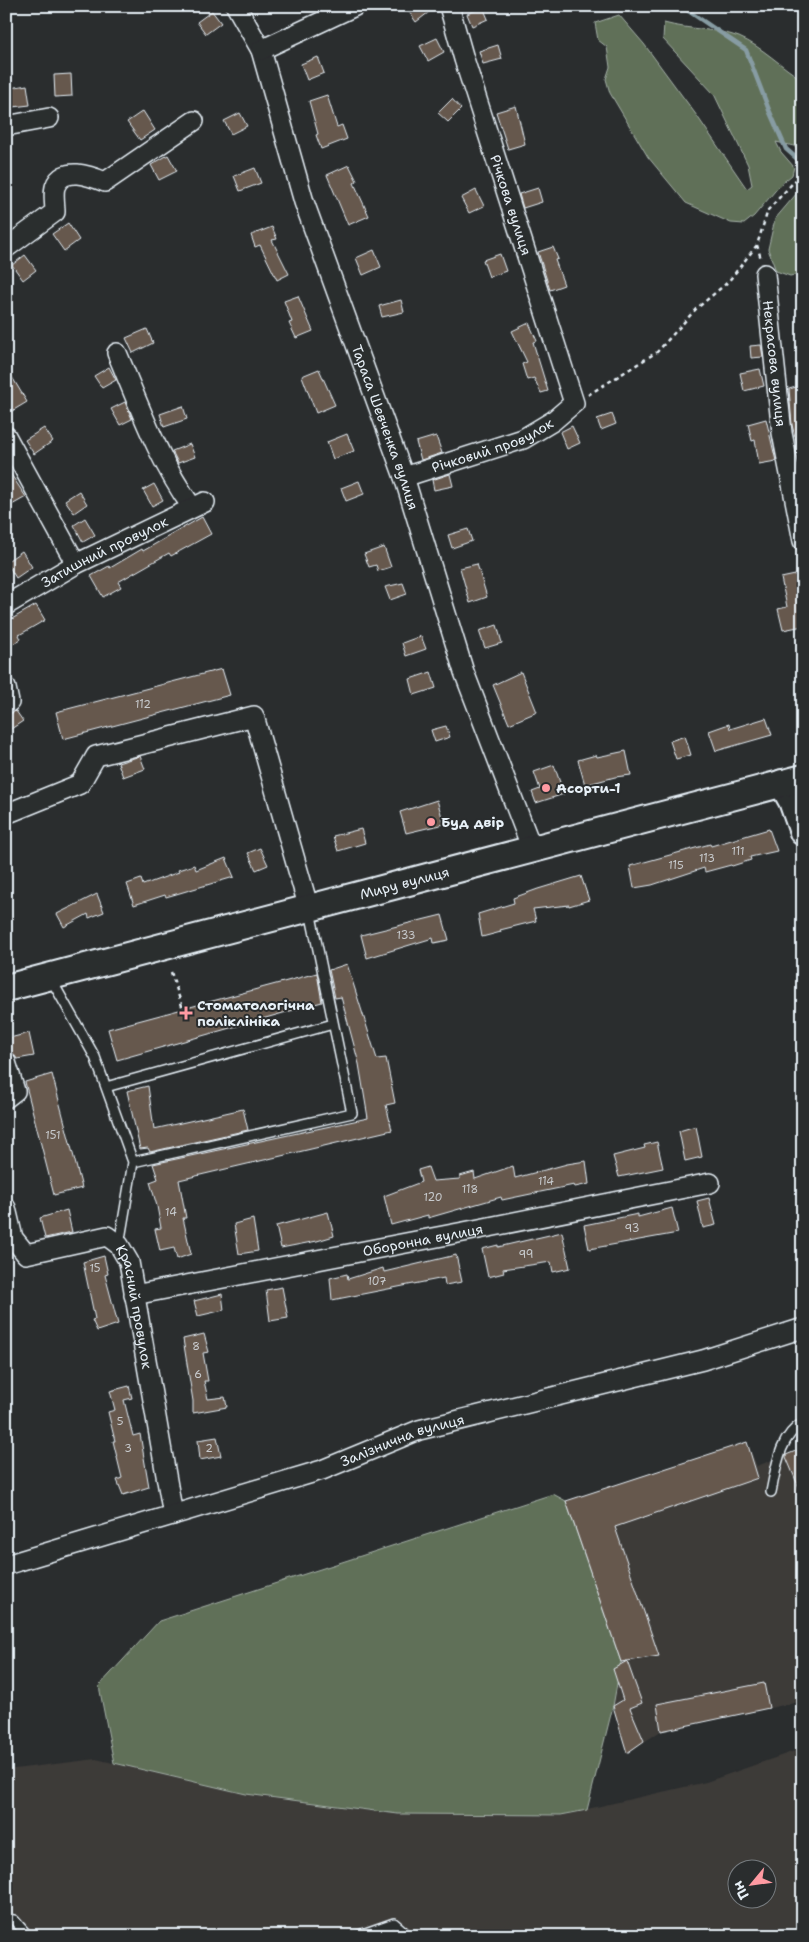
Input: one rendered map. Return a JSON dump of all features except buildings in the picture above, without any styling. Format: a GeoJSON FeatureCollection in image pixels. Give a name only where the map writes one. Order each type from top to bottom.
{"type":"FeatureCollection","features":[{"type":"Feature","properties":{"kind":"street","name":"Тараса Шевченка вулиця"},"geometry":{"type":"LineString","coordinates":[[236,6],[261,50],[304,202],[404,477],[464,672],[532,849]]}},
{"type":"Feature","properties":{"kind":"street"},"geometry":{"type":"LineString","coordinates":[[261,50],[355,6]]}},
{"type":"Feature","properties":{"kind":"street","name":"Річкова вулиця"},"geometry":{"type":"LineString","coordinates":[[449,6],[464,59],[574,403]]}},
{"type":"Feature","properties":{"kind":"street"},"geometry":{"type":"LineString","coordinates":[[6,126],[48,118]]}},
{"type":"Feature","properties":{"kind":"street"},"geometry":{"type":"LineString","coordinates":[[6,248],[55,212],[55,187],[64,177],[73,174],[86,174],[105,182],[194,121]]}},
{"type":"Feature","properties":{"kind":"street","name":"Некрасова вулиця"},"geometry":{"type":"LineString","coordinates":[[765,274],[782,433],[803,541]]}},
{"type":"Feature","properties":{"kind":"street","name":"Затишний провулок"},"geometry":{"type":"LineString","coordinates":[[6,605],[76,564],[199,505],[177,487],[143,415],[117,353]]}},
{"type":"Feature","properties":{"kind":"street","name":"Річковий провулок"},"geometry":{"type":"LineString","coordinates":[[404,477],[523,440],[553,421],[574,403]]}},
{"type":"Feature","properties":{"kind":"street"},"geometry":{"type":"LineString","coordinates":[[6,436],[76,564]]}},
{"type":"Feature","properties":{"kind":"street"},"geometry":{"type":"LineString","coordinates":[[6,688],[8,702],[6,704]]}},
{"type":"Feature","properties":{"kind":"street"},"geometry":{"type":"LineString","coordinates":[[6,814],[80,784],[96,756],[254,716],[309,909]]}},
{"type":"Feature","properties":{"kind":"street"},"geometry":{"type":"LineString","coordinates":[[793,781],[792,801],[803,832]]}},
{"type":"Feature","properties":{"kind":"street","name":"Миру вулиця"},"geometry":{"type":"LineString","coordinates":[[6,988],[793,781]]}},
{"type":"Feature","properties":{"kind":"street"},"geometry":{"type":"LineString","coordinates":[[6,1062],[15,1091],[6,1098]]}},
{"type":"Feature","properties":{"kind":"street","name":"Оборонна вулиця"},"geometry":{"type":"LineString","coordinates":[[134,1295],[710,1183]]}},
{"type":"Feature","properties":{"kind":"street","name":"Красний провулок"},"geometry":{"type":"LineString","coordinates":[[6,1208],[13,1238],[26,1254],[106,1236],[119,1245],[128,1262],[173,1515]]}},
{"type":"Feature","properties":{"kind":"street","name":"Залізнична вулиця"},"geometry":{"type":"LineString","coordinates":[[6,1565],[322,1470],[419,1430],[703,1360],[803,1328]]}},
{"type":"Feature","properties":{"kind":"lane"},"geometry":{"type":"LineString","coordinates":[[133,1162],[352,1113],[309,909]]}},
{"type":"Feature","properties":{"kind":"lane"},"geometry":{"type":"LineString","coordinates":[[50,976],[95,1057],[133,1162],[119,1245]]}},
{"type":"Feature","properties":{"kind":"lane"},"geometry":{"type":"LineString","coordinates":[[106,1087],[333,1024]]}},
{"type":"Feature","properties":{"kind":"lane"},"geometry":{"type":"LineString","coordinates":[[771,1492],[780,1451],[796,1427],[803,1423]]}},
{"type":"Feature","properties":{"kind":"lane"},"geometry":{"type":"LineString","coordinates":[[6,1919],[14,1920],[28,1936]]}},
{"type":"Feature","properties":{"kind":"lane"},"geometry":{"type":"LineString","coordinates":[[357,1936],[394,1923],[409,1936]]}},
{"type":"Feature","properties":{"kind":"path"},"geometry":{"type":"LineString","coordinates":[[574,403],[657,352],[696,309],[728,282],[757,245],[768,210],[803,172]]}},
{"type":"Feature","properties":{"kind":"path"},"geometry":{"type":"LineString","coordinates":[[171,972],[183,1009]]}},
{"type":"Feature","properties":{"kind":"shaded area"},"geometry":{"type":"Polygon","coordinates":[[[747,1442],[757,1466],[803,1448],[803,1701],[661,1731],[627,1753],[613,1706],[621,1662],[566,1501],[747,1442]]]}},
{"type":"Feature","properties":{"kind":"shaded area"},"geometry":{"type":"Polygon","coordinates":[[[803,1748],[803,1936],[6,1936],[6,1770],[96,1759],[246,1794],[398,1814],[561,1815],[706,1782],[803,1748]]]}},
{"type":"Feature","properties":{"kind":"green space"},"geometry":{"type":"Polygon","coordinates":[[[619,15],[644,44],[697,116],[747,189],[752,185],[748,165],[714,94],[663,39],[664,23],[721,32],[739,37],[756,46],[803,80],[803,156],[794,146],[776,142],[781,152],[794,167],[792,175],[780,185],[754,216],[744,224],[731,223],[686,203],[648,157],[610,93],[606,79],[610,67],[607,47],[598,40],[595,23],[619,15]]]}},
{"type":"Feature","properties":{"kind":"green space"},"geometry":{"type":"Polygon","coordinates":[[[803,186],[803,273],[790,276],[776,271],[768,249],[775,219],[803,186]]]}},
{"type":"Feature","properties":{"kind":"green space"},"geometry":{"type":"Polygon","coordinates":[[[553,1494],[566,1501],[621,1662],[613,1706],[587,1810],[561,1815],[398,1814],[246,1794],[114,1763],[99,1686],[159,1621],[553,1494]]]}},
{"type":"Feature","properties":{"kind":"waterway"},"geometry":{"type":"LineString","coordinates":[[681,6],[746,50],[786,149],[803,164]]}},
{"type":"Feature","properties":{"kind":"place","name":"Асорти-1"},"geometry":{"type":"Point","coordinates":[546,788]}},
{"type":"Feature","properties":{"kind":"place","name":"Буд двір"},"geometry":{"type":"Point","coordinates":[431,822]}},
{"type":"Feature","properties":{"kind":"place","name":"Стоматологічна поліклініка"},"geometry":{"type":"Point","coordinates":[186,1013]}}]}
